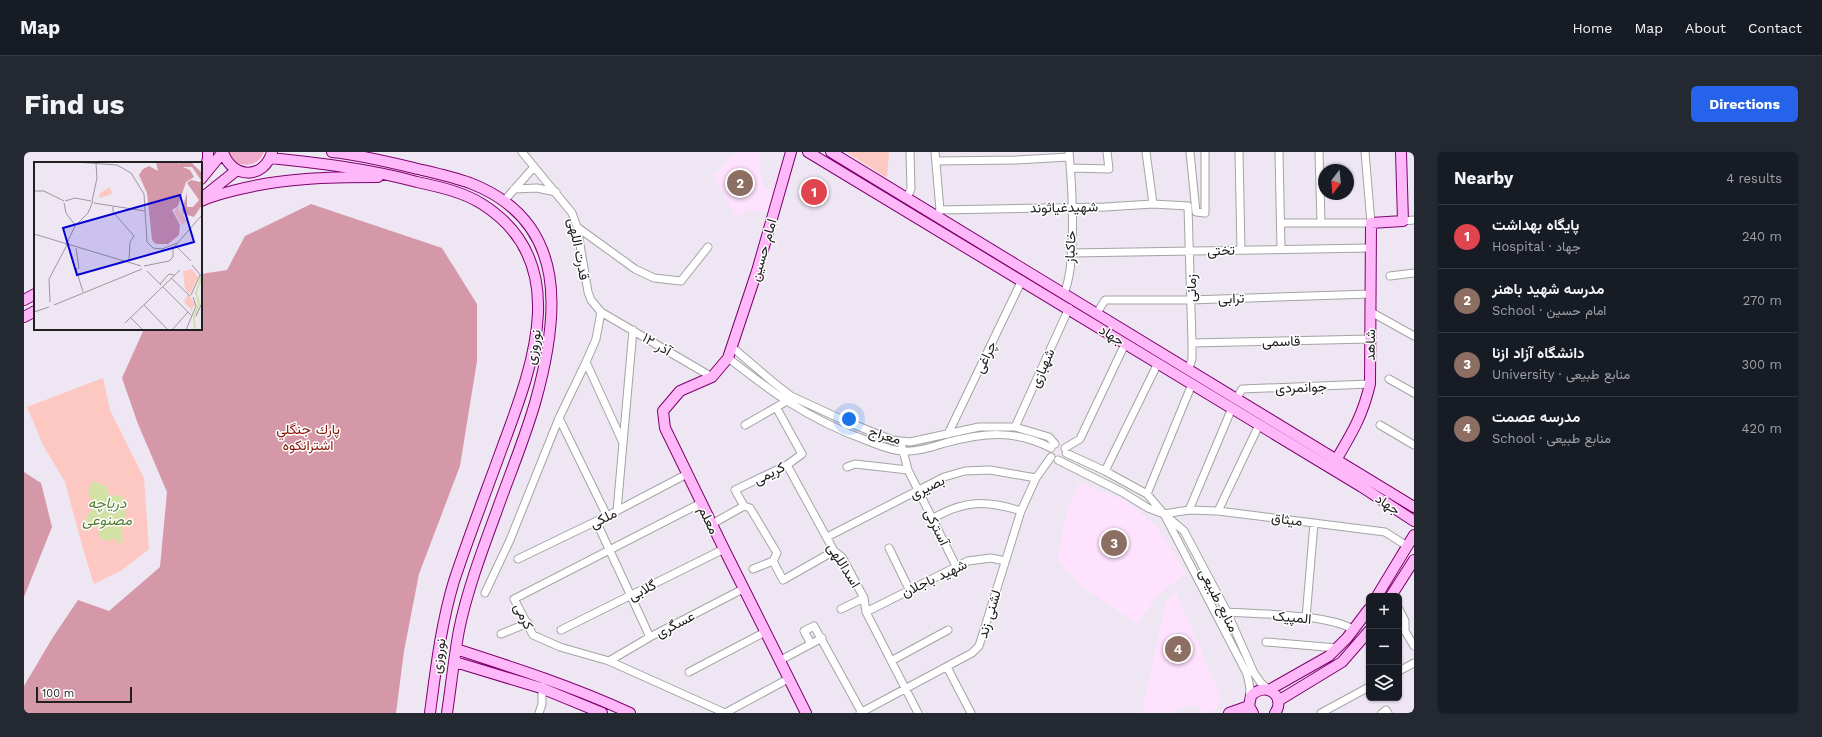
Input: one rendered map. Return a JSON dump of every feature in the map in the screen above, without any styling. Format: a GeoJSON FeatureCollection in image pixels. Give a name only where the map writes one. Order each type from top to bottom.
{"type":"FeatureCollection","features":[{"type":"Feature","properties":{"kind":"main road"},"geometry":{"type":"LineString","coordinates":[[202,176],[208,159],[208,152]]}},
{"type":"Feature","properties":{"kind":"main road"},"geometry":{"type":"LineString","coordinates":[[202,178],[223,152],[230,166],[243,172],[256,171],[266,164],[271,155]]}},
{"type":"Feature","properties":{"kind":"main road","name":"نوروزی"},"geometry":{"type":"LineString","coordinates":[[332,152],[380,159],[449,176],[471,184],[503,202],[529,227],[545,256],[550,273],[552,315],[544,367],[534,404],[471,587],[459,630],[447,713]]}},
{"type":"Feature","properties":{"kind":"main road"},"geometry":{"type":"LineString","coordinates":[[361,152],[380,159]]}},
{"type":"Feature","properties":{"kind":"main road","name":"امام حسین"},"geometry":{"type":"LineString","coordinates":[[732,347],[757,271],[791,152]]}},
{"type":"Feature","properties":{"kind":"main road","name":"جهاد"},"geometry":{"type":"LineString","coordinates":[[808,152],[1362,486],[1414,521]]}},
{"type":"Feature","properties":{"kind":"main road","name":"جهاد"},"geometry":{"type":"LineString","coordinates":[[831,152],[906,198],[938,213],[972,238],[1189,368],[1336,460],[1414,506]]}},
{"type":"Feature","properties":{"kind":"main road"},"geometry":{"type":"LineString","coordinates":[[1371,223],[1403,221],[1401,152]]}},
{"type":"Feature","properties":{"kind":"main road","name":"نوروزی"},"geometry":{"type":"LineString","coordinates":[[271,155],[357,168],[445,189],[466,196],[495,214],[517,236],[526,251],[536,276],[538,294],[535,341],[529,370],[454,581],[439,644],[430,713]]}},
{"type":"Feature","properties":{"kind":"main road"},"geometry":{"type":"LineString","coordinates":[[202,197],[237,170]]}},
{"type":"Feature","properties":{"kind":"main road"},"geometry":{"type":"LineString","coordinates":[[202,201],[212,196],[269,182],[312,177],[398,177]]}},
{"type":"Feature","properties":{"kind":"main road"},"geometry":{"type":"LineString","coordinates":[[866,188],[874,178]]}},
{"type":"Feature","properties":{"kind":"main road","name":"شاهد"},"geometry":{"type":"LineString","coordinates":[[1336,460],[1358,424],[1370,384],[1371,223]]}},
{"type":"Feature","properties":{"kind":"main road"},"geometry":{"type":"LineString","coordinates":[[966,248],[972,238]]}},
{"type":"Feature","properties":{"kind":"main road"},"geometry":{"type":"LineString","coordinates":[[24,300],[34,295]]}},
{"type":"Feature","properties":{"kind":"main road"},"geometry":{"type":"LineString","coordinates":[[24,317],[34,312]]}},
{"type":"Feature","properties":{"kind":"main road","name":"معلم"},"geometry":{"type":"LineString","coordinates":[[732,347],[728,358],[712,377],[680,392],[663,411],[665,428],[806,713]]}},
{"type":"Feature","properties":{"kind":"main road"},"geometry":{"type":"LineString","coordinates":[[1379,593],[1414,535]]}},
{"type":"Feature","properties":{"kind":"main road"},"geometry":{"type":"LineString","coordinates":[[1394,593],[1414,560]]}},
{"type":"Feature","properties":{"kind":"main road"},"geometry":{"type":"LineString","coordinates":[[1269,690],[1320,662],[1337,648],[1354,630],[1366,613]]}},
{"type":"Feature","properties":{"kind":"main road"},"geometry":{"type":"LineString","coordinates":[[1278,701],[1342,662],[1366,634]]}},
{"type":"Feature","properties":{"kind":"main road","name":"نوروزی"},"geometry":{"type":"LineString","coordinates":[[456,649],[544,678],[603,700],[630,713]]}},
{"type":"Feature","properties":{"kind":"main road","name":"نوروزی"},"geometry":{"type":"LineString","coordinates":[[454,662],[541,688],[599,712]]}},
{"type":"Feature","properties":{"kind":"main road"},"geometry":{"type":"LineString","coordinates":[[1229,713],[1250,706],[1251,696],[1259,689],[1274,692],[1278,701],[1278,706],[1275,713]]}},
{"type":"Feature","properties":{"kind":"street","name":"قدرت اللهی"},"geometry":{"type":"LineString","coordinates":[[522,152],[572,213],[577,227],[588,292],[591,300],[601,312]]}},
{"type":"Feature","properties":{"kind":"street"},"geometry":{"type":"LineString","coordinates":[[906,198],[911,189],[910,152]]}},
{"type":"Feature","properties":{"kind":"street"},"geometry":{"type":"LineString","coordinates":[[935,152],[938,213]]}},
{"type":"Feature","properties":{"kind":"street"},"geometry":{"type":"LineString","coordinates":[[974,152],[975,160]]}},
{"type":"Feature","properties":{"kind":"street"},"geometry":{"type":"LineString","coordinates":[[1070,168],[1109,169],[1107,152]]}},
{"type":"Feature","properties":{"kind":"street"},"geometry":{"type":"LineString","coordinates":[[1146,152],[1153,204]]}},
{"type":"Feature","properties":{"kind":"street"},"geometry":{"type":"LineString","coordinates":[[1190,152],[1196,212],[1205,213],[1205,152]]}},
{"type":"Feature","properties":{"kind":"street"},"geometry":{"type":"LineString","coordinates":[[1239,152],[1240,250]]}},
{"type":"Feature","properties":{"kind":"street"},"geometry":{"type":"LineString","coordinates":[[1279,152],[1281,249]]}},
{"type":"Feature","properties":{"kind":"street"},"geometry":{"type":"LineString","coordinates":[[1319,152],[1321,222]]}},
{"type":"Feature","properties":{"kind":"street"},"geometry":{"type":"LineString","coordinates":[[1281,223],[1371,223],[1365,152]]}},
{"type":"Feature","properties":{"kind":"street"},"geometry":{"type":"LineString","coordinates":[[936,161],[1069,154]]}},
{"type":"Feature","properties":{"kind":"street","name":"خاکباز"},"geometry":{"type":"LineString","coordinates":[[1064,293],[1068,284],[1071,253],[1069,154]]}},
{"type":"Feature","properties":{"kind":"street"},"geometry":{"type":"LineString","coordinates":[[503,202],[534,167]]}},
{"type":"Feature","properties":{"kind":"street"},"geometry":{"type":"LineString","coordinates":[[514,190],[537,188],[556,192]]}},
{"type":"Feature","properties":{"kind":"street","name":"شهید‌غیاثوند"},"geometry":{"type":"LineString","coordinates":[[938,213],[1153,204],[1188,206]]}},
{"type":"Feature","properties":{"kind":"street","name":"زمانی"},"geometry":{"type":"LineString","coordinates":[[1188,206],[1191,252],[1190,300],[1192,343],[1192,359],[1189,368]]}},
{"type":"Feature","properties":{"kind":"street"},"geometry":{"type":"LineString","coordinates":[[1403,221],[1414,220]]}},
{"type":"Feature","properties":{"kind":"street"},"geometry":{"type":"LineString","coordinates":[[577,227],[635,269],[654,278],[681,281],[708,247]]}},
{"type":"Feature","properties":{"kind":"street","name":"تختی"},"geometry":{"type":"LineString","coordinates":[[1071,253],[1371,248]]}},
{"type":"Feature","properties":{"kind":"street"},"geometry":{"type":"LineString","coordinates":[[1390,276],[1414,273]]}},
{"type":"Feature","properties":{"kind":"street","name":"چراغی"},"geometry":{"type":"LineString","coordinates":[[948,434],[1022,280]]}},
{"type":"Feature","properties":{"kind":"street","name":"ترابی"},"geometry":{"type":"LineString","coordinates":[[1097,313],[1105,300],[1190,300],[1371,294]]}},
{"type":"Feature","properties":{"kind":"street","name":"شهبازی"},"geometry":{"type":"LineString","coordinates":[[1015,427],[1069,308]]}},
{"type":"Feature","properties":{"kind":"street"},"geometry":{"type":"LineString","coordinates":[[484,593],[510,540],[559,418],[596,339],[601,312]]}},
{"type":"Feature","properties":{"kind":"street","name":"۱۲ آذر"},"geometry":{"type":"LineString","coordinates":[[601,312],[712,377]]}},
{"type":"Feature","properties":{"kind":"street"},"geometry":{"type":"LineString","coordinates":[[1371,312],[1413,334]]}},
{"type":"Feature","properties":{"kind":"street"},"geometry":{"type":"LineString","coordinates":[[618,511],[633,330]]}},
{"type":"Feature","properties":{"kind":"street","name":"قاسمی"},"geometry":{"type":"LineString","coordinates":[[1192,343],[1370,339]]}},
{"type":"Feature","properties":{"kind":"street","name":"لشنی زند"},"geometry":{"type":"LineString","coordinates":[[861,713],[972,653],[979,646],[1021,511],[1036,478],[1055,458],[1064,457],[1065,451],[1080,439],[1125,344]]}},
{"type":"Feature","properties":{"kind":"street","name":"معراج"},"geometry":{"type":"LineString","coordinates":[[732,347],[791,396],[842,420],[892,440],[902,443],[979,427],[1015,427],[1049,438],[1053,446]]}},
{"type":"Feature","properties":{"kind":"street","name":"معراج"},"geometry":{"type":"LineString","coordinates":[[728,358],[787,401],[822,421],[859,438],[903,451],[920,450],[966,438],[996,435],[1020,436],[1053,446]]}},
{"type":"Feature","properties":{"kind":"street"},"geometry":{"type":"LineString","coordinates":[[586,362],[623,443]]}},
{"type":"Feature","properties":{"kind":"street"},"geometry":{"type":"LineString","coordinates":[[1105,471],[1158,364]]}},
{"type":"Feature","properties":{"kind":"street"},"geometry":{"type":"LineString","coordinates":[[1389,379],[1414,393]]}},
{"type":"Feature","properties":{"kind":"street"},"geometry":{"type":"LineString","coordinates":[[1147,494],[1192,384]]}},
{"type":"Feature","properties":{"kind":"street","name":"جوانمردی"},"geometry":{"type":"LineString","coordinates":[[1237,398],[1242,389],[1370,384]]}},
{"type":"Feature","properties":{"kind":"street"},"geometry":{"type":"LineString","coordinates":[[746,425],[787,401]]}},
{"type":"Feature","properties":{"kind":"street","name":"کریمی"},"geometry":{"type":"LineString","coordinates":[[744,506],[735,490],[787,464],[802,454],[776,408]]}},
{"type":"Feature","properties":{"kind":"street"},"geometry":{"type":"LineString","coordinates":[[1189,510],[1232,408]]}},
{"type":"Feature","properties":{"kind":"street"},"geometry":{"type":"LineString","coordinates":[[559,418],[607,516]]}},
{"type":"Feature","properties":{"kind":"street"},"geometry":{"type":"LineString","coordinates":[[1218,511],[1259,425]]}},
{"type":"Feature","properties":{"kind":"street"},"geometry":{"type":"LineString","coordinates":[[1380,425],[1414,445]]}},
{"type":"Feature","properties":{"kind":"street","name":"آسترکی"},"geometry":{"type":"LineString","coordinates":[[902,443],[908,470],[956,566]]}},
{"type":"Feature","properties":{"kind":"street","name":"منابع طبیعی"},"geometry":{"type":"LineString","coordinates":[[1053,446],[1060,444],[1065,451],[1147,494],[1164,514],[1184,531],[1227,612],[1254,673],[1261,683],[1269,690]]}},
{"type":"Feature","properties":{"kind":"street"},"geometry":{"type":"LineString","coordinates":[[1053,446],[1055,458]]}},
{"type":"Feature","properties":{"kind":"street","name":"منابع طبیعی"},"geometry":{"type":"LineString","coordinates":[[1055,458],[1122,492],[1148,508],[1164,514],[1247,674],[1250,688],[1250,706]]}},
{"type":"Feature","properties":{"kind":"street","name":"اسداللهی"},"geometry":{"type":"LineString","coordinates":[[787,464],[834,551],[842,557],[864,598],[866,612],[918,713]]}},
{"type":"Feature","properties":{"kind":"street"},"geometry":{"type":"LineString","coordinates":[[848,467],[855,464],[908,470]]}},
{"type":"Feature","properties":{"kind":"street","name":"بصیری"},"geometry":{"type":"LineString","coordinates":[[827,537],[944,477],[965,471],[990,470],[1036,478]]}},
{"type":"Feature","properties":{"kind":"street","name":"ملکی"},"geometry":{"type":"LineString","coordinates":[[518,559],[618,511],[687,474]]}},
{"type":"Feature","properties":{"kind":"street","name":"کرمی"},"geometry":{"type":"LineString","coordinates":[[701,503],[514,599],[533,635],[560,647],[609,661],[725,713]]}},
{"type":"Feature","properties":{"kind":"street"},"geometry":{"type":"LineString","coordinates":[[932,519],[949,509],[970,504],[1005,506],[1021,511]]}},
{"type":"Feature","properties":{"kind":"street"},"geometry":{"type":"LineString","coordinates":[[712,524],[744,506],[750,508],[777,554],[773,561],[753,569]]}},
{"type":"Feature","properties":{"kind":"street","name":"میثاق"},"geometry":{"type":"LineString","coordinates":[[1164,514],[1189,510],[1218,511],[1385,532],[1407,546]]}},
{"type":"Feature","properties":{"kind":"street"},"geometry":{"type":"LineString","coordinates":[[596,521],[650,637]]}},
{"type":"Feature","properties":{"kind":"street"},"geometry":{"type":"LineString","coordinates":[[1306,618],[1314,523]]}},
{"type":"Feature","properties":{"kind":"street"},"geometry":{"type":"LineString","coordinates":[[889,548],[909,589]]}},
{"type":"Feature","properties":{"kind":"street","name":"گلابی"},"geometry":{"type":"LineString","coordinates":[[561,630],[724,549]]}},
{"type":"Feature","properties":{"kind":"street"},"geometry":{"type":"LineString","coordinates":[[773,561],[783,580],[834,551]]}},
{"type":"Feature","properties":{"kind":"street","name":"شهید باجلان"},"geometry":{"type":"LineString","coordinates":[[866,612],[909,589],[968,561],[992,558],[1006,561]]}},
{"type":"Feature","properties":{"kind":"street","name":"عسگری"},"geometry":{"type":"LineString","coordinates":[[609,661],[650,637],[744,589]]}},
{"type":"Feature","properties":{"kind":"street"},"geometry":{"type":"LineString","coordinates":[[841,610],[864,598]]}},
{"type":"Feature","properties":{"kind":"street","name":"المپیک"},"geometry":{"type":"LineString","coordinates":[[1227,612],[1306,618],[1345,624],[1354,630]]}},
{"type":"Feature","properties":{"kind":"street"},"geometry":{"type":"LineString","coordinates":[[1402,616],[1405,622],[1406,631],[1414,646]]}},
{"type":"Feature","properties":{"kind":"street"},"geometry":{"type":"LineString","coordinates":[[501,634],[528,623]]}},
{"type":"Feature","properties":{"kind":"street"},"geometry":{"type":"LineString","coordinates":[[811,644],[804,631],[814,626],[822,638],[861,713]]}},
{"type":"Feature","properties":{"kind":"street"},"geometry":{"type":"LineString","coordinates":[[891,661],[948,630]]}},
{"type":"Feature","properties":{"kind":"street"},"geometry":{"type":"LineString","coordinates":[[689,672],[765,632]]}},
{"type":"Feature","properties":{"kind":"street"},"geometry":{"type":"LineString","coordinates":[[779,661],[822,638]]}},
{"type":"Feature","properties":{"kind":"street"},"geometry":{"type":"LineString","coordinates":[[1266,642],[1337,648]]}},
{"type":"Feature","properties":{"kind":"street"},"geometry":{"type":"LineString","coordinates":[[1402,669],[1414,663]]}},
{"type":"Feature","properties":{"kind":"street"},"geometry":{"type":"LineString","coordinates":[[947,667],[971,713]]}},
{"type":"Feature","properties":{"kind":"street"},"geometry":{"type":"LineString","coordinates":[[540,713],[542,704],[541,688],[544,678]]}},
{"type":"Feature","properties":{"kind":"street"},"geometry":{"type":"LineString","coordinates":[[725,713],[788,679]]}},
{"type":"Feature","properties":{"kind":"street"},"geometry":{"type":"LineString","coordinates":[[1326,712],[1366,689]]}},
{"type":"Feature","properties":{"kind":"street"},"geometry":{"type":"LineString","coordinates":[[599,712],[603,700]]}},
{"type":"Feature","properties":{"kind":"street"},"geometry":{"type":"LineString","coordinates":[[1382,713],[1386,710],[1388,713]]}},
{"type":"Feature","properties":{"kind":"shaded area"},"geometry":{"type":"Polygon","coordinates":[[[229,152],[264,152],[257,162],[246,165],[236,162],[229,152]]]}},
{"type":"Feature","properties":{"kind":"shaded area"},"geometry":{"type":"Polygon","coordinates":[[[736,152],[759,152],[761,179],[765,187],[776,195],[770,212],[749,210],[736,217],[713,176],[736,152]]]}},
{"type":"Feature","properties":{"kind":"shaded area"},"geometry":{"type":"Polygon","coordinates":[[[846,152],[889,152],[887,178],[846,152]]]}},
{"type":"Feature","properties":{"kind":"shaded area"},"geometry":{"type":"Polygon","coordinates":[[[103,378],[110,410],[144,478],[149,549],[122,570],[94,584],[65,482],[43,445],[27,407],[103,378]]]}},
{"type":"Feature","properties":{"kind":"shaded area"},"geometry":{"type":"Polygon","coordinates":[[[1079,483],[1126,501],[1157,527],[1186,573],[1157,596],[1137,624],[1079,584],[1057,559],[1068,509],[1079,483]]]}},
{"type":"Feature","properties":{"kind":"shaded area"},"geometry":{"type":"Polygon","coordinates":[[[1176,592],[1221,697],[1216,709],[1207,713],[1202,713],[1197,705],[1189,705],[1169,713],[1142,713],[1166,601],[1176,592]]]}},
{"type":"Feature","properties":{"kind":"green space","name":"پارك جنگلي اشترانكوه"},"geometry":{"type":"Polygon","coordinates":[[[311,204],[442,248],[477,304],[477,361],[460,466],[419,574],[404,651],[396,713],[24,713],[24,686],[53,637],[78,600],[109,611],[160,567],[167,492],[138,424],[122,378],[144,330],[202,330],[202,274],[227,270],[245,236],[311,204]]]}},
{"type":"Feature","properties":{"kind":"green space"},"geometry":{"type":"Polygon","coordinates":[[[24,472],[41,483],[52,527],[24,597],[24,472]]]}},
{"type":"Feature","properties":{"kind":"water","name":"دریاچه مصنوعی"},"geometry":{"type":"Polygon","coordinates":[[[92,481],[108,487],[107,495],[123,496],[126,521],[121,528],[122,535],[120,546],[115,538],[108,541],[99,538],[99,527],[90,526],[85,519],[91,511],[92,501],[88,493],[92,481]]]}},
{"type":"Feature","properties":{"kind":"place","name":"مدرسه شهید باهنر"},"geometry":{"type":"Point","coordinates":[740,183]}},
{"type":"Feature","properties":{"kind":"place","name":"پایگاه بهداشت"},"geometry":{"type":"Point","coordinates":[814,192]}},
{"type":"Feature","properties":{"kind":"place","name":"دانشگاه آزاد ازنا"},"geometry":{"type":"Point","coordinates":[1114,543]}},
{"type":"Feature","properties":{"kind":"place","name":"مدرسه عصمت"},"geometry":{"type":"Point","coordinates":[1178,649]}}]}
